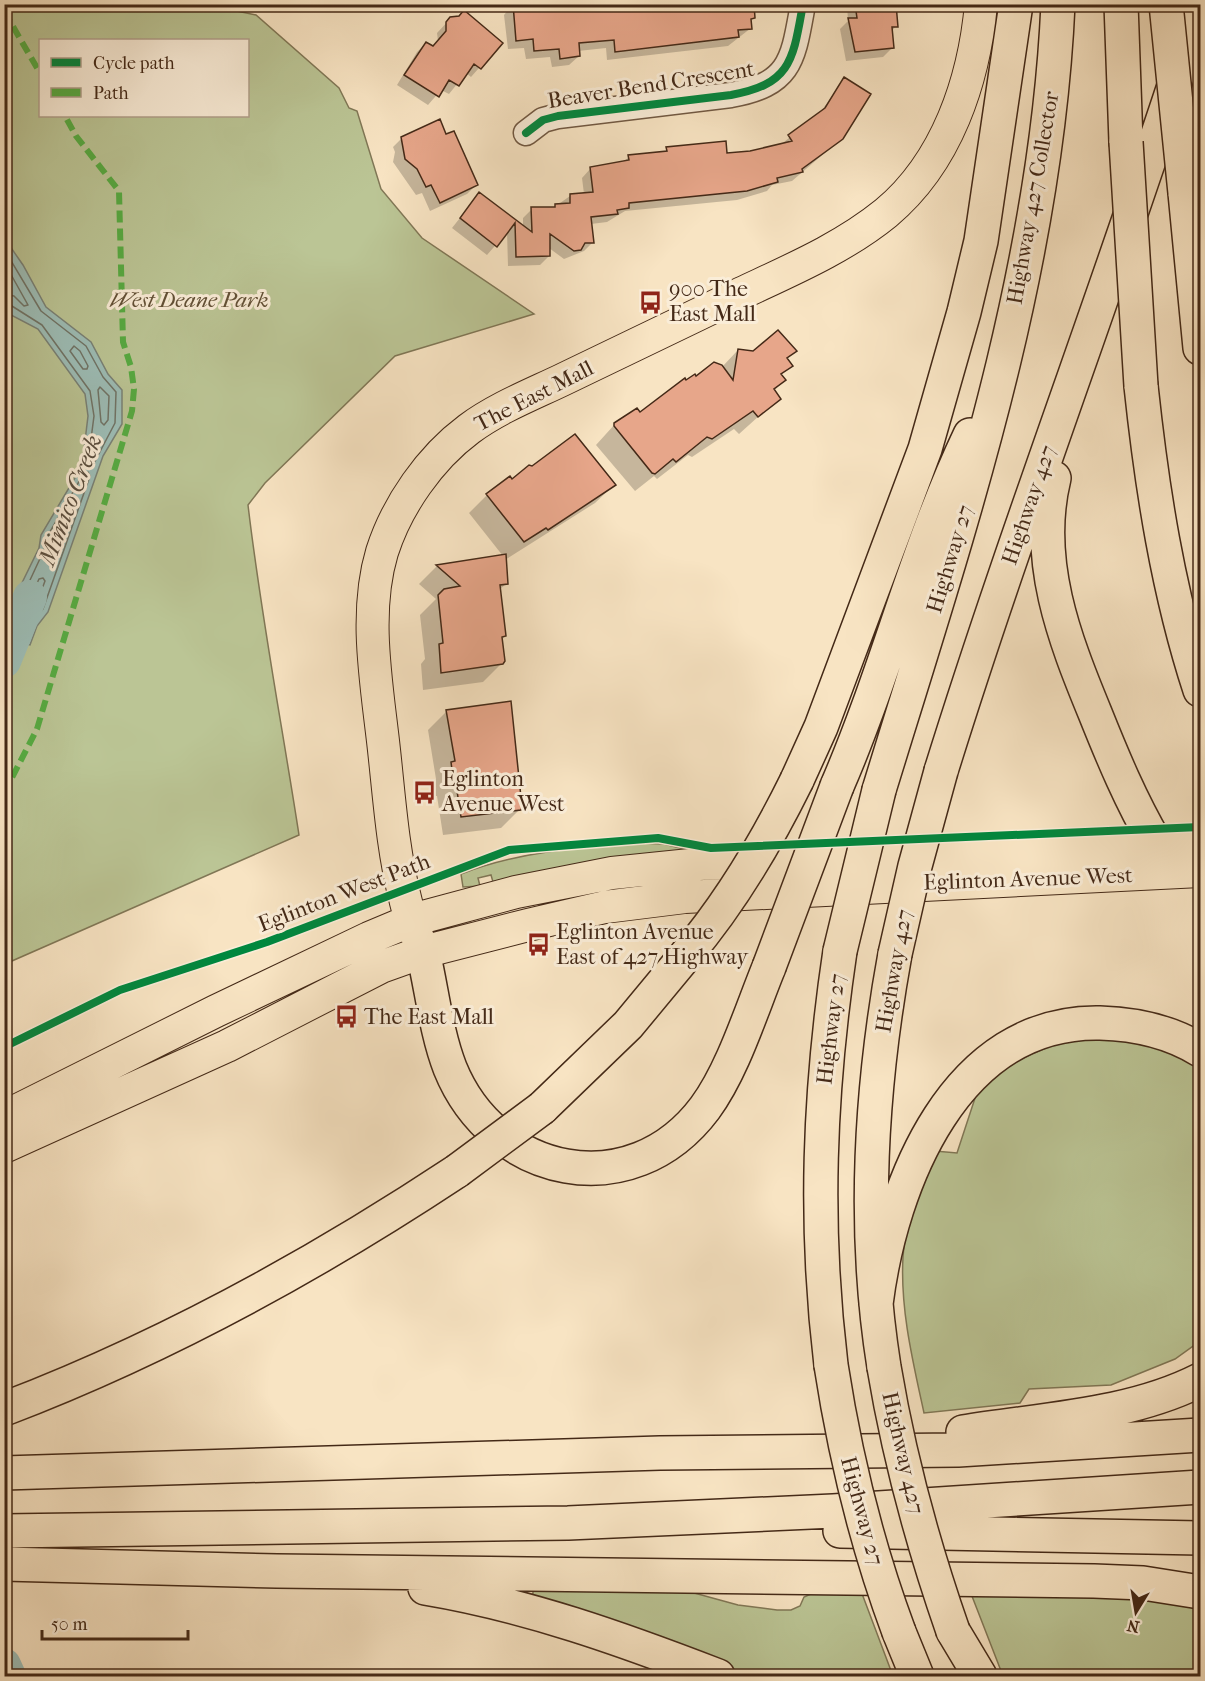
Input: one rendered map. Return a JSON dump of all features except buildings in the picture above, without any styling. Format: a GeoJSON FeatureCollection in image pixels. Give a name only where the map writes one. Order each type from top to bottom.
{"type":"FeatureCollection","features":[{"type":"Feature","properties":{"kind":"highway"},"geometry":{"type":"LineString","coordinates":[[4,1410],[88,1375],[279,1281],[372,1227],[457,1171],[542,1108],[628,1025],[734,892],[769,835],[798,780],[821,727],[925,449],[964,312],[981,241],[1016,4]]}},
{"type":"Feature","properties":{"kind":"highway","name":"Highway 427 Collector"},"geometry":{"type":"LineString","coordinates":[[998,391],[1042,163],[1052,88],[1058,4]]}},
{"type":"Feature","properties":{"kind":"highway"},"geometry":{"type":"LineString","coordinates":[[1121,4],[1126,142],[1141,386],[1163,542],[1174,596],[1200,690]]}},
{"type":"Feature","properties":{"kind":"highway"},"geometry":{"type":"LineString","coordinates":[[1166,4],[1200,348]]}},
{"type":"Feature","properties":{"kind":"highway"},"geometry":{"type":"LineString","coordinates":[[1155,843],[1129,796],[1071,655],[1051,585],[1047,507],[1091,331],[1146,174],[1200,6]]}},
{"type":"Feature","properties":{"kind":"highway","name":"Highway 427"},"geometry":{"type":"LineString","coordinates":[[953,1631],[903,1468],[884,1367],[876,1304],[871,1216],[872,1142],[883,1021],[915,866],[941,771],[997,598],[1091,331]]}},
{"type":"Feature","properties":{"kind":"highway"},"geometry":{"type":"LineString","coordinates":[[423,952],[450,1066],[468,1102],[487,1125],[510,1145],[548,1163],[578,1169],[608,1167],[646,1157],[676,1137],[705,1108],[727,1068],[769,967],[837,786],[855,745],[941,499],[969,436],[998,391]]}},
{"type":"Feature","properties":{"kind":"highway","name":"Highway 27"},"geometry":{"type":"LineString","coordinates":[[917,1677],[899,1632],[863,1520],[841,1426],[831,1365],[822,1269],[819,1174],[827,1051],[840,951],[879,790],[980,462],[998,391]]}},
{"type":"Feature","properties":{"kind":"highway"},"geometry":{"type":"LineString","coordinates":[[876,1304],[883,1259],[894,1216],[919,1151],[951,1101],[992,1060],[1036,1034],[1084,1023],[1111,1023],[1152,1030],[1200,1050]]}},
{"type":"Feature","properties":{"kind":"highway"},"geometry":{"type":"LineString","coordinates":[[818,1451],[1113,1408],[1172,1394],[1200,1380]]}},
{"type":"Feature","properties":{"kind":"highway"},"geometry":{"type":"LineString","coordinates":[[4,1473],[1022,1447],[1200,1435]]}},
{"type":"Feature","properties":{"kind":"highway"},"geometry":{"type":"LineString","coordinates":[[4,1531],[568,1523],[833,1511],[1200,1487]]}},
{"type":"Feature","properties":{"kind":"highway"},"geometry":{"type":"LineString","coordinates":[[568,1523],[1200,1538]]}},
{"type":"Feature","properties":{"kind":"highway"},"geometry":{"type":"LineString","coordinates":[[4,1564],[277,1571],[1094,1581],[1143,1583],[1200,1592]]}},
{"type":"Feature","properties":{"kind":"highway"},"geometry":{"type":"LineString","coordinates":[[277,1571],[370,1580],[455,1593],[495,1602],[622,1639],[718,1677]]}},
{"type":"Feature","properties":{"kind":"highway"},"geometry":{"type":"LineString","coordinates":[[953,1631],[968,1677]]}},
{"type":"Feature","properties":{"kind":"highway"},"geometry":{"type":"LineString","coordinates":[[953,1631],[980,1677]]}},
{"type":"Feature","properties":{"kind":"main road","name":"The East Mall"},"geometry":{"type":"LineString","coordinates":[[423,952],[406,902],[395,841],[377,692],[373,622],[375,589],[382,552],[409,494],[444,451],[470,428],[541,390],[821,256],[888,211],[915,182],[955,119],[968,83],[981,4]]}},
{"type":"Feature","properties":{"kind":"main road","name":"Eglinton Avenue West"},"geometry":{"type":"LineString","coordinates":[[4,1117],[216,1011],[412,920],[561,882],[670,867],[778,859],[1200,841]]}},
{"type":"Feature","properties":{"kind":"main road","name":"Eglinton Avenue West"},"geometry":{"type":"LineString","coordinates":[[4,1147],[227,1046],[367,973],[423,952],[605,907],[685,897],[1200,872]]}},
{"type":"Feature","properties":{"kind":"street","name":"Beaver Bend Crescent"},"geometry":{"type":"LineString","coordinates":[[526,133],[543,120],[558,116],[731,95],[752,91],[769,84],[778,78],[788,65],[796,41],[803,4]]}},
{"type":"Feature","properties":{"kind":"green space","name":"West Deane Park"},"geometry":{"type":"Polygon","coordinates":[[[203,4],[256,15],[339,88],[349,108],[357,111],[381,189],[422,238],[534,314],[395,356],[265,483],[248,505],[265,629],[299,835],[5,964],[5,5],[203,4]]]}},
{"type":"Feature","properties":{"kind":"green space"},"geometry":{"type":"Polygon","coordinates":[[[639,843],[664,844],[696,852],[493,882],[491,875],[478,878],[480,886],[463,887],[461,874],[504,860],[571,849],[639,843]]]}},
{"type":"Feature","properties":{"kind":"green space"},"geometry":{"type":"Polygon","coordinates":[[[1104,1036],[1166,1047],[1200,1067],[1200,1341],[1175,1359],[1111,1385],[1029,1389],[1020,1403],[924,1413],[905,1316],[903,1257],[911,1216],[935,1151],[957,1153],[979,1086],[1005,1066],[1066,1039],[1104,1036]]]}},
{"type":"Feature","properties":{"kind":"green space"},"geometry":{"type":"Polygon","coordinates":[[[534,1586],[676,1588],[738,1605],[777,1610],[791,1610],[800,1606],[804,1597],[820,1590],[861,1591],[893,1676],[745,1676],[695,1654],[532,1599],[534,1586]]]}},
{"type":"Feature","properties":{"kind":"green space"},"geometry":{"type":"Polygon","coordinates":[[[970,1591],[1100,1594],[1200,1604],[1200,1676],[1003,1676],[970,1591]]]}},
{"type":"Feature","properties":{"kind":"water"},"geometry":{"type":"Polygon","coordinates":[[[5,239],[23,265],[46,307],[91,342],[108,374],[122,390],[122,424],[103,456],[48,612],[37,626],[30,645],[6,640],[18,591],[39,548],[41,535],[82,466],[88,416],[85,394],[38,329],[11,315],[5,303],[5,239]]]}},
{"type":"Feature","properties":{"kind":"waterway","name":"Mimico Creek"},"geometry":{"type":"LineString","coordinates":[[4,661],[30,597]]}},
{"type":"Feature","properties":{"kind":"waterway","name":"Mimico Creek"},"geometry":{"type":"LineString","coordinates":[[4,1665],[9,1676]]}},
{"type":"Feature","properties":{"kind":"marked path"},"geometry":{"type":"LineString","coordinates":[[4,11],[39,71]]}},
{"type":"Feature","properties":{"kind":"marked path"},"geometry":{"type":"LineString","coordinates":[[4,793],[37,729],[132,411],[134,389],[131,367],[123,342],[119,191],[76,136],[66,117]]}},
{"type":"Feature","properties":{"kind":"cycle path"},"geometry":{"type":"LineString","coordinates":[[526,133],[543,120],[558,116],[731,95],[767,84],[778,76],[792,54],[803,4]]}},
{"type":"Feature","properties":{"kind":"cycle path","name":"Eglinton West Path"},"geometry":{"type":"LineString","coordinates":[[4,1047],[120,990],[267,942],[509,850],[658,838],[711,848],[1200,827]]}},
{"type":"Feature","properties":{"kind":"place","name":"900 The East Mall"},"geometry":{"type":"Point","coordinates":[651,302]}},
{"type":"Feature","properties":{"kind":"place","name":"Eglinton Avenue West"},"geometry":{"type":"Point","coordinates":[424,792]}},
{"type":"Feature","properties":{"kind":"place","name":"Eglinton Avenue East of 427 Highway"},"geometry":{"type":"Point","coordinates":[538,945]}},
{"type":"Feature","properties":{"kind":"place","name":"The East Mall"},"geometry":{"type":"Point","coordinates":[346,1017]}}]}
